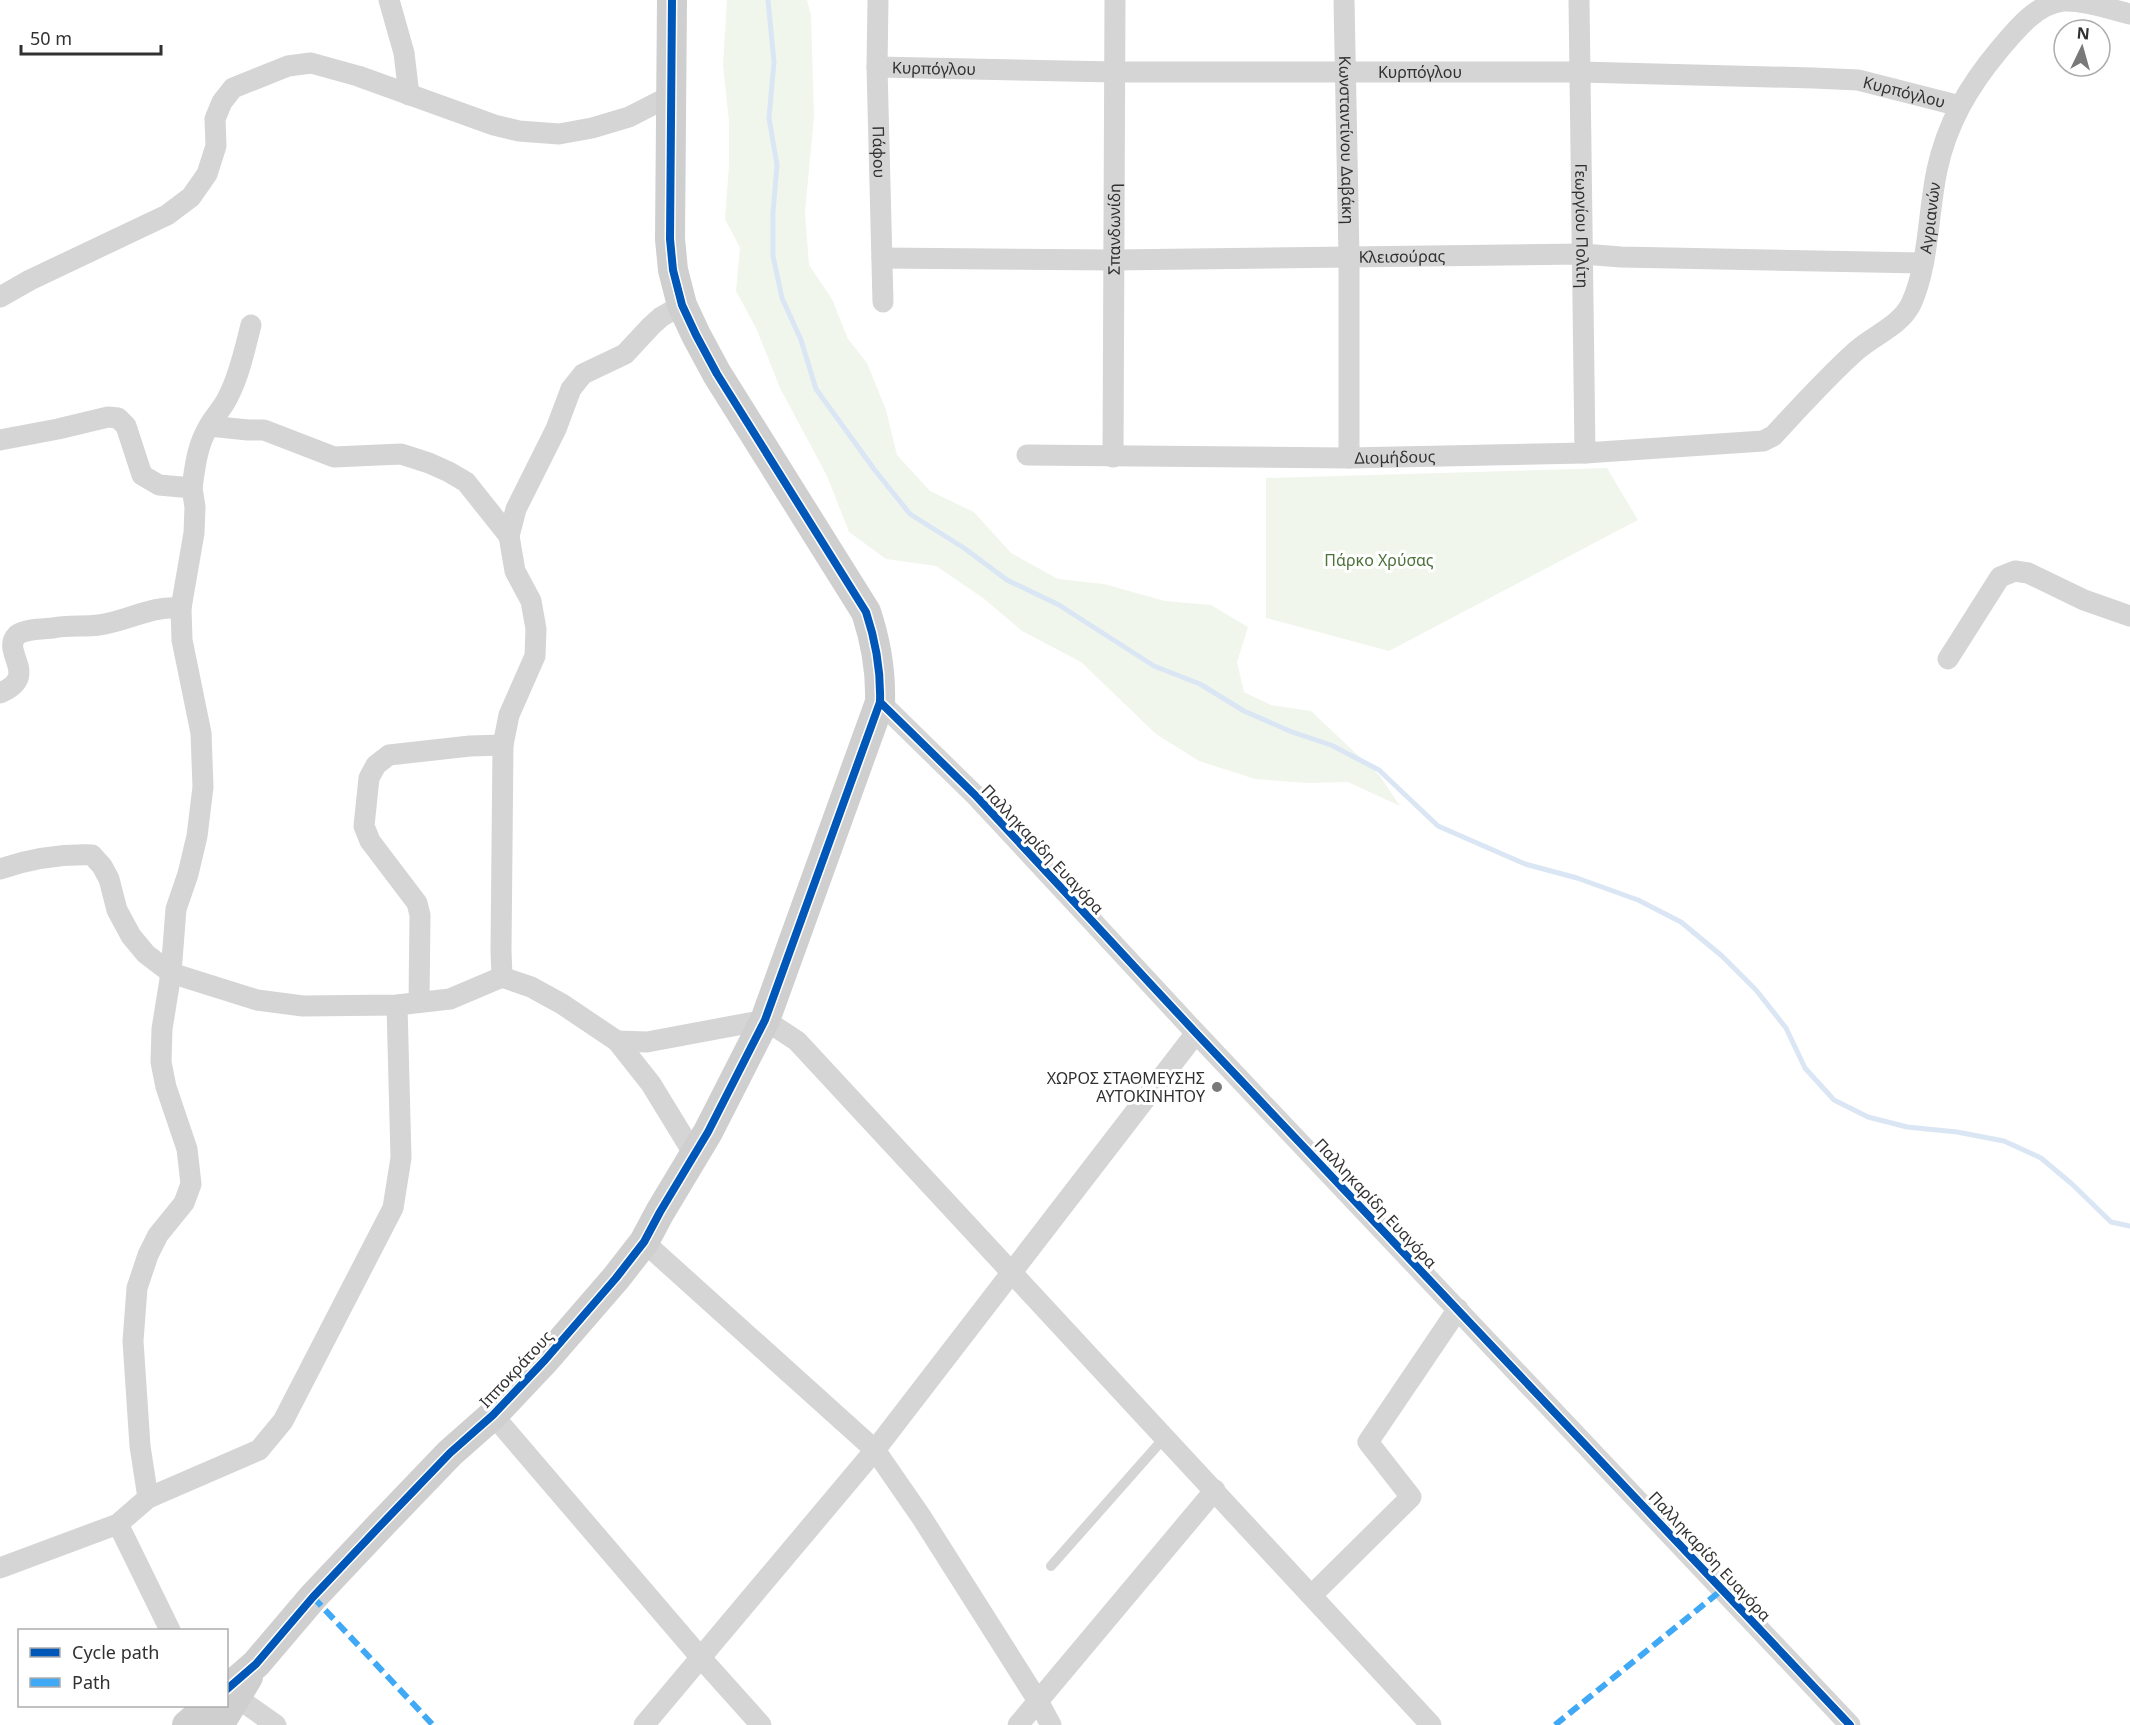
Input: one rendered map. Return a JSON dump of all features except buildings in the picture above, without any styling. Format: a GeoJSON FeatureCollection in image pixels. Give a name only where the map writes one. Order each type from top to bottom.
{"type":"FeatureCollection","features":[{"type":"Feature","properties":{"kind":"street"},"geometry":{"type":"LineString","coordinates":[[389,0],[404,53],[409,95]]}},
{"type":"Feature","properties":{"kind":"street","name":"Ιπποκράτους"},"geometry":{"type":"LineString","coordinates":[[228,1694],[313,1597],[378,1528],[552,1352],[644,1242],[695,1156],[765,1020],[880,702],[881,676],[877,648],[866,612],[717,374],[682,305],[673,270],[670,239],[672,0]]}},
{"type":"Feature","properties":{"kind":"street","name":"Πάφου"},"geometry":{"type":"LineString","coordinates":[[878,0],[877,67],[883,303]]}},
{"type":"Feature","properties":{"kind":"street","name":"Σπανδωνίδη"},"geometry":{"type":"LineString","coordinates":[[1113,457],[1115,0]]}},
{"type":"Feature","properties":{"kind":"street","name":"Κωνσταντίνου Δαβάκη"},"geometry":{"type":"LineString","coordinates":[[1344,0],[1349,257],[1349,458]]}},
{"type":"Feature","properties":{"kind":"street","name":"Γεωργίου Πολίτη"},"geometry":{"type":"LineString","coordinates":[[1579,0],[1585,453]]}},
{"type":"Feature","properties":{"kind":"street","name":"Αγριανών"},"geometry":{"type":"LineString","coordinates":[[1762,441],[1773,436],[1854,352],[1905,314],[1918,284],[1944,142],[1959,106],[1986,66],[2027,19],[2045,7],[2063,1],[2087,2],[2130,14]]}},
{"type":"Feature","properties":{"kind":"street"},"geometry":{"type":"LineString","coordinates":[[0,297],[30,280],[167,215],[191,197],[207,174],[216,146],[215,119],[222,102],[233,88],[288,66],[311,63],[358,76],[494,125],[559,134],[592,128],[629,117],[672,95]]}},
{"type":"Feature","properties":{"kind":"street","name":"Κυρπόγλου"},"geometry":{"type":"LineString","coordinates":[[877,67],[1115,72],[1580,72],[1858,80],[1959,106]]}},
{"type":"Feature","properties":{"kind":"street","name":"Κλεισούρας"},"geometry":{"type":"LineString","coordinates":[[882,258],[1113,260],[1583,254],[1621,257],[1922,263]]}},
{"type":"Feature","properties":{"kind":"street"},"geometry":{"type":"LineString","coordinates":[[502,977],[503,745],[509,715],[535,656],[536,629],[531,601],[515,571],[509,536],[516,509],[556,429],[572,389],[583,374],[625,354],[651,326],[682,305]]}},
{"type":"Feature","properties":{"kind":"street"},"geometry":{"type":"LineString","coordinates":[[148,1498],[140,1446],[133,1341],[137,1288],[158,1234],[184,1203],[191,1184],[187,1149],[166,1088],[161,1062],[162,1029],[171,974],[176,909],[188,874],[197,836],[203,787],[201,733],[182,640],[181,608],[194,533],[195,507],[192,488],[196,457],[209,426],[230,395],[251,325]]}},
{"type":"Feature","properties":{"kind":"street"},"geometry":{"type":"LineString","coordinates":[[0,440],[108,417],[118,418],[126,426],[142,475],[159,484],[192,488]]}},
{"type":"Feature","properties":{"kind":"street"},"geometry":{"type":"LineString","coordinates":[[209,426],[264,430],[334,457],[400,454],[429,463],[466,482],[509,536]]}},
{"type":"Feature","properties":{"kind":"street","name":"Διομήδους"},"geometry":{"type":"LineString","coordinates":[[1027,455],[1349,458],[1585,453],[1762,441]]}},
{"type":"Feature","properties":{"kind":"street"},"geometry":{"type":"LineString","coordinates":[[1948,660],[2000,577],[2015,572],[2028,573],[2084,600],[2130,616]]}},
{"type":"Feature","properties":{"kind":"street"},"geometry":{"type":"LineString","coordinates":[[0,693],[11,688],[17,680],[18,667],[11,648],[14,639],[22,633],[63,626],[101,625],[158,608],[181,608]]}},
{"type":"Feature","properties":{"kind":"street","name":"Παλληκαρίδη Ευαγόρα"},"geometry":{"type":"LineString","coordinates":[[880,702],[977,797],[1196,1033],[1850,1725]]}},
{"type":"Feature","properties":{"kind":"street"},"geometry":{"type":"LineString","coordinates":[[420,1002],[420,915],[417,903],[370,841],[364,826],[369,778],[376,765],[389,754],[503,745]]}},
{"type":"Feature","properties":{"kind":"street"},"geometry":{"type":"LineString","coordinates":[[0,869],[22,862],[70,854],[92,855],[102,866],[109,879],[117,910],[131,936],[146,954],[171,974],[257,1000],[303,1006],[397,1005],[450,999],[502,977],[531,987],[602,1029],[617,1041],[651,1084],[695,1156]]}},
{"type":"Feature","properties":{"kind":"street"},"geometry":{"type":"LineString","coordinates":[[0,1568],[118,1524],[148,1498],[259,1450],[283,1421],[393,1208],[401,1158],[397,1005]]}},
{"type":"Feature","properties":{"kind":"street"},"geometry":{"type":"LineString","coordinates":[[617,1041],[647,1042],[765,1020],[797,1041],[1431,1725]]}},
{"type":"Feature","properties":{"kind":"street"},"geometry":{"type":"LineString","coordinates":[[644,1725],[875,1450],[1196,1033]]}},
{"type":"Feature","properties":{"kind":"street"},"geometry":{"type":"LineString","coordinates":[[644,1242],[875,1450],[922,1518],[1051,1725]]}},
{"type":"Feature","properties":{"kind":"street"},"geometry":{"type":"LineString","coordinates":[[1312,1595],[1411,1497],[1368,1442],[1458,1309]]}},
{"type":"Feature","properties":{"kind":"street"},"geometry":{"type":"LineString","coordinates":[[493,1414],[700,1658],[761,1725]]}},
{"type":"Feature","properties":{"kind":"street"},"geometry":{"type":"LineString","coordinates":[[1018,1725],[1215,1490]]}},
{"type":"Feature","properties":{"kind":"street"},"geometry":{"type":"LineString","coordinates":[[118,1524],[170,1629]]}},
{"type":"Feature","properties":{"kind":"street"},"geometry":{"type":"LineString","coordinates":[[228,1700],[276,1725]]}},
{"type":"Feature","properties":{"kind":"street","name":"Ιπποκράτους"},"geometry":{"type":"LineString","coordinates":[[188,1725],[212,1707]]}},
{"type":"Feature","properties":{"kind":"street","name":"Ιπποκράτους"},"geometry":{"type":"LineString","coordinates":[[219,1725],[222,1707]]}},
{"type":"Feature","properties":{"kind":"lane"},"geometry":{"type":"LineString","coordinates":[[1051,1566],[1165,1437]]}},
{"type":"Feature","properties":{"kind":"green space"},"geometry":{"type":"Polygon","coordinates":[[[727,0],[807,0],[811,15],[814,116],[805,212],[809,265],[832,299],[848,339],[867,363],[886,410],[897,455],[930,491],[974,512],[1011,553],[1058,579],[1104,584],[1165,601],[1211,605],[1248,627],[1237,662],[1244,692],[1271,705],[1311,711],[1380,776],[1400,806],[1348,782],[1308,783],[1255,779],[1199,761],[1156,734],[1081,662],[1022,631],[983,598],[936,566],[886,559],[849,532],[827,476],[780,388],[757,330],[736,291],[740,248],[725,219],[729,165],[729,122],[723,64],[727,0]]]}},
{"type":"Feature","properties":{"kind":"green space","name":"Πάρκο Χρύσας"},"geometry":{"type":"Polygon","coordinates":[[[1607,468],[1638,520],[1389,651],[1266,618],[1266,478],[1607,468]]]}},
{"type":"Feature","properties":{"kind":"waterway"},"geometry":{"type":"LineString","coordinates":[[768,0],[774,62],[769,118],[777,165],[773,212],[773,256],[782,298],[801,340],[816,389],[910,514],[964,548],[1007,580],[1059,605],[1154,666],[1200,684],[1244,711],[1292,732],[1331,745],[1379,770],[1438,826],[1525,864],[1577,878],[1638,900],[1681,922],[1722,956],[1756,990],[1786,1028],[1805,1068],[1834,1100],[1868,1117],[1907,1127],[1957,1132],[2004,1141],[2041,1158],[2111,1222],[2130,1226]]}},
{"type":"Feature","properties":{"kind":"marked path"},"geometry":{"type":"LineString","coordinates":[[1555,1725],[1723,1589]]}},
{"type":"Feature","properties":{"kind":"marked path"},"geometry":{"type":"LineString","coordinates":[[313,1597],[433,1725]]}},
{"type":"Feature","properties":{"kind":"cycle path"},"geometry":{"type":"LineString","coordinates":[[228,1688],[256,1664],[313,1597],[450,1453],[493,1415],[545,1360],[644,1242],[708,1132],[765,1020],[880,702],[877,656],[866,612],[717,374],[682,305],[673,270],[670,239],[672,0]]}},
{"type":"Feature","properties":{"kind":"cycle path"},"geometry":{"type":"LineString","coordinates":[[880,702],[977,797],[1196,1033],[1850,1725]]}},
{"type":"Feature","properties":{"kind":"place","name":"ΧΩΡΟΣ ΣΤΑΘΜΕΥΣΗΣ ΑΥΤΟΚΙΝΗΤΟΥ"},"geometry":{"type":"Point","coordinates":[1217,1087]}}]}
